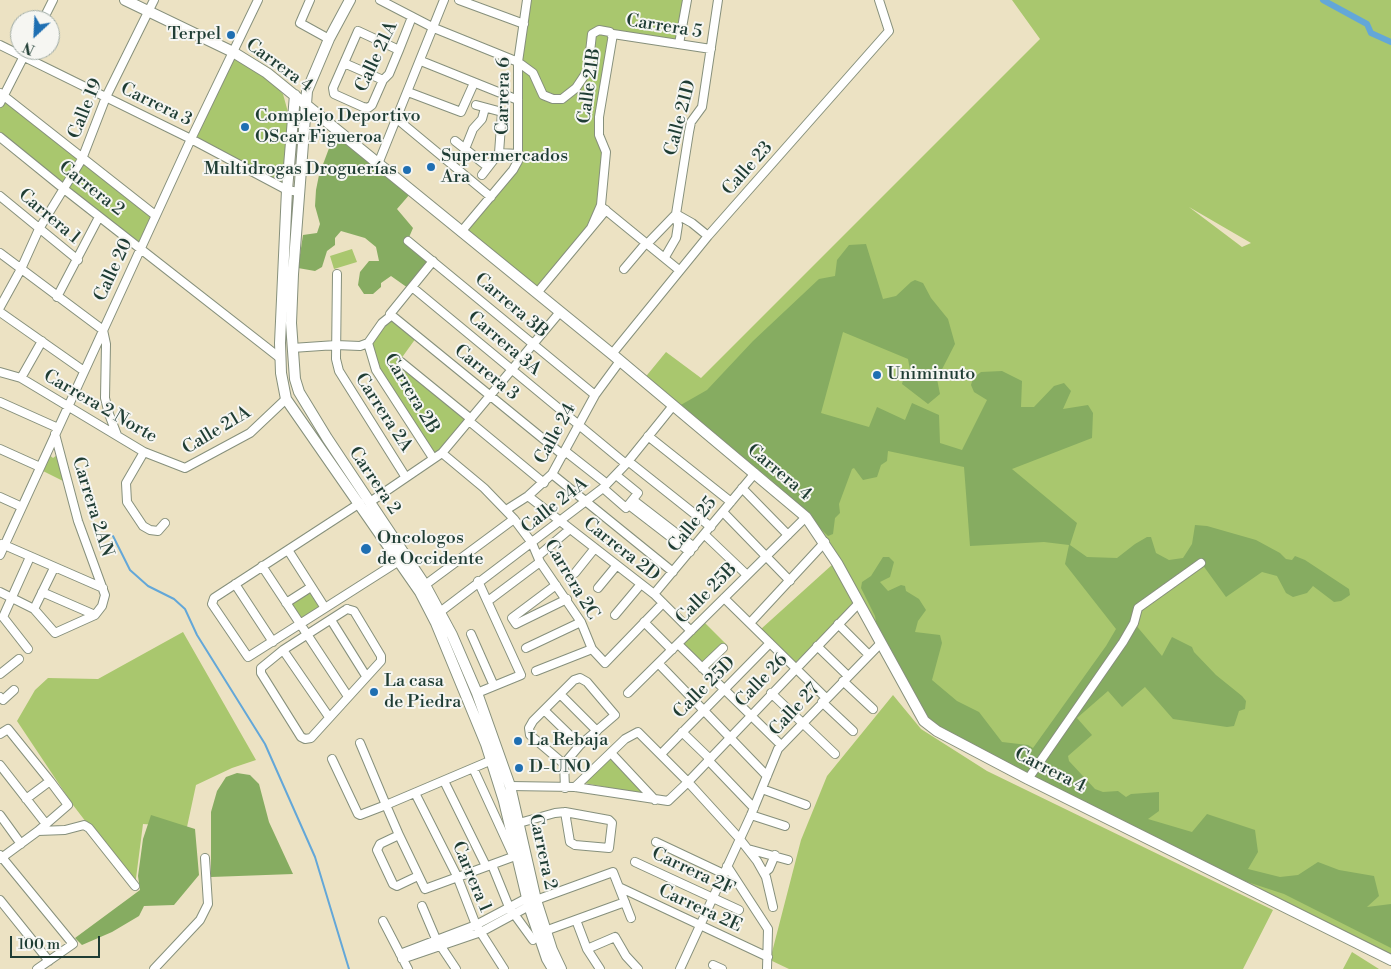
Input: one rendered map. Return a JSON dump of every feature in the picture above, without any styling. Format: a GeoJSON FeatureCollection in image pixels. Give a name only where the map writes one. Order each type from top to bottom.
{"type":"FeatureCollection","features":[{"type":"Feature","properties":{"kind":"main road","name":"Carrera 4"},"geometry":{"type":"LineString","coordinates":[[125,0],[233,52],[267,73],[616,358],[672,407],[806,517],[825,542],[924,721],[937,731],[1028,779],[1391,960]]}},
{"type":"Feature","properties":{"kind":"main road","name":"Carrera 2"},"geometry":{"type":"LineString","coordinates":[[350,0],[312,75],[305,104],[293,274],[292,363],[299,392],[399,561],[420,592],[436,624],[508,794],[516,856],[531,901],[547,960],[553,969]]}},
{"type":"Feature","properties":{"kind":"main road","name":"Carrera 2"},"geometry":{"type":"LineString","coordinates":[[295,95],[287,190],[280,358],[286,399],[365,502],[425,585],[440,612],[477,694],[519,823],[531,901],[561,969]]}},
{"type":"Feature","properties":{"kind":"street","name":"Calle 19"},"geometry":{"type":"LineString","coordinates":[[0,307],[21,269],[39,229],[82,159],[106,97],[154,0]]}},
{"type":"Feature","properties":{"kind":"street","name":"Calle 20"},"geometry":{"type":"LineString","coordinates":[[0,555],[2,544],[22,507],[191,138],[258,0]]}},
{"type":"Feature","properties":{"kind":"street"},"geometry":{"type":"LineString","coordinates":[[310,0],[300,23],[329,39]]}},
{"type":"Feature","properties":{"kind":"street"},"geometry":{"type":"LineString","coordinates":[[380,0],[434,28],[518,62]]}},
{"type":"Feature","properties":{"kind":"street"},"geometry":{"type":"LineString","coordinates":[[378,164],[444,0]]}},
{"type":"Feature","properties":{"kind":"street"},"geometry":{"type":"LineString","coordinates":[[459,0],[524,24]]}},
{"type":"Feature","properties":{"kind":"street","name":"Carrera 6"},"geometry":{"type":"LineString","coordinates":[[461,232],[513,170],[519,154],[518,62],[527,0]]}},
{"type":"Feature","properties":{"kind":"street"},"geometry":{"type":"LineString","coordinates":[[679,44],[687,0]]}},
{"type":"Feature","properties":{"kind":"street","name":"Calle 21D"},"geometry":{"type":"LineString","coordinates":[[665,257],[676,238],[678,226],[676,214],[689,132],[691,122],[702,107],[718,0]]}},
{"type":"Feature","properties":{"kind":"street","name":"Calle 23"},"geometry":{"type":"LineString","coordinates":[[616,358],[678,270],[889,31],[879,0]]}},
{"type":"Feature","properties":{"kind":"street","name":"Calle 21A"},"geometry":{"type":"LineString","coordinates":[[344,63],[333,88],[334,94],[368,108],[372,105],[383,80],[389,74],[412,17]]}},
{"type":"Feature","properties":{"kind":"street","name":"Carrera 5"},"geometry":{"type":"LineString","coordinates":[[518,62],[533,73],[544,95],[553,99],[562,99],[576,88],[588,70],[592,34],[598,30],[610,32],[613,35],[711,49]]}},
{"type":"Feature","properties":{"kind":"street"},"geometry":{"type":"LineString","coordinates":[[383,80],[344,63],[358,32],[399,50]]}},
{"type":"Feature","properties":{"kind":"street","name":"Calle 21B"},"geometry":{"type":"LineString","coordinates":[[603,208],[606,152],[599,135],[599,117],[613,35]]}},
{"type":"Feature","properties":{"kind":"street"},"geometry":{"type":"LineString","coordinates":[[21,60],[2,97],[156,215]]}},
{"type":"Feature","properties":{"kind":"street","name":"Carrera 3"},"geometry":{"type":"LineString","coordinates":[[38,60],[106,97],[191,138],[287,190],[298,192]]}},
{"type":"Feature","properties":{"kind":"street"},"geometry":{"type":"LineString","coordinates":[[421,61],[518,100]]}},
{"type":"Feature","properties":{"kind":"street"},"geometry":{"type":"LineString","coordinates":[[408,92],[461,112],[474,83]]}},
{"type":"Feature","properties":{"kind":"street"},"geometry":{"type":"LineString","coordinates":[[476,105],[502,112],[499,153],[482,175]]}},
{"type":"Feature","properties":{"kind":"street"},"geometry":{"type":"LineString","coordinates":[[465,149],[473,129],[482,119],[485,108]]}},
{"type":"Feature","properties":{"kind":"street"},"geometry":{"type":"LineString","coordinates":[[397,119],[491,197]]}},
{"type":"Feature","properties":{"kind":"street","name":"Carrera 2"},"geometry":{"type":"LineString","coordinates":[[0,137],[280,358]]}},
{"type":"Feature","properties":{"kind":"street"},"geometry":{"type":"LineString","coordinates":[[455,141],[488,167]]}},
{"type":"Feature","properties":{"kind":"street"},"geometry":{"type":"LineString","coordinates":[[499,153],[519,154]]}},
{"type":"Feature","properties":{"kind":"street","name":"Carrera 1"},"geometry":{"type":"LineString","coordinates":[[1,198],[78,260]]}},
{"type":"Feature","properties":{"kind":"street"},"geometry":{"type":"LineString","coordinates":[[536,293],[591,228],[603,208],[665,257],[678,270]]}},
{"type":"Feature","properties":{"kind":"street"},"geometry":{"type":"LineString","coordinates":[[624,269],[646,243],[676,214],[692,223],[708,236]]}},
{"type":"Feature","properties":{"kind":"street"},"geometry":{"type":"LineString","coordinates":[[57,297],[99,217]]}},
{"type":"Feature","properties":{"kind":"street","name":"Carrera 3B"},"geometry":{"type":"LineString","coordinates":[[408,241],[595,395]]}},
{"type":"Feature","properties":{"kind":"street"},"geometry":{"type":"LineString","coordinates":[[0,253],[103,330],[106,344],[105,398],[112,424],[119,438]]}},
{"type":"Feature","properties":{"kind":"street"},"geometry":{"type":"LineString","coordinates":[[292,348],[336,345],[360,346],[368,343],[432,261]]}},
{"type":"Feature","properties":{"kind":"street","name":"Carrera 2A"},"geometry":{"type":"LineString","coordinates":[[337,274],[337,366],[342,377],[405,476]]}},
{"type":"Feature","properties":{"kind":"street","name":"Carrera 3A"},"geometry":{"type":"LineString","coordinates":[[412,287],[578,425]]}},
{"type":"Feature","properties":{"kind":"street"},"geometry":{"type":"LineString","coordinates":[[0,312],[84,370]]}},
{"type":"Feature","properties":{"kind":"street"},"geometry":{"type":"LineString","coordinates":[[399,561],[248,657],[212,604],[214,598],[262,566],[442,453],[532,343],[560,312]]}},
{"type":"Feature","properties":{"kind":"street","name":"Carrera 3"},"geometry":{"type":"LineString","coordinates":[[391,314],[564,453]]}},
{"type":"Feature","properties":{"kind":"street"},"geometry":{"type":"LineString","coordinates":[[21,378],[42,340]]}},
{"type":"Feature","properties":{"kind":"street","name":"Carrera 2B"},"geometry":{"type":"LineString","coordinates":[[368,343],[376,370],[433,458]]}},
{"type":"Feature","properties":{"kind":"street","name":"Calle 24"},"geometry":{"type":"LineString","coordinates":[[506,510],[528,496],[552,474],[616,358]]}},
{"type":"Feature","properties":{"kind":"street"},"geometry":{"type":"LineString","coordinates":[[400,362],[544,483]]}},
{"type":"Feature","properties":{"kind":"street","name":"Carrera 2 Norte"},"geometry":{"type":"LineString","coordinates":[[0,372],[21,378],[144,452],[185,468]]}},
{"type":"Feature","properties":{"kind":"street","name":"Calle 21A"},"geometry":{"type":"LineString","coordinates":[[185,468],[250,433],[286,399]]}},
{"type":"Feature","properties":{"kind":"street"},"geometry":{"type":"LineString","coordinates":[[0,402],[57,431]]}},
{"type":"Feature","properties":{"kind":"street","name":"Calle 24A"},"geometry":{"type":"LineString","coordinates":[[440,612],[478,581],[561,522],[605,486],[627,463],[672,407]]}},
{"type":"Feature","properties":{"kind":"street"},"geometry":{"type":"LineString","coordinates":[[578,425],[711,527]]}},
{"type":"Feature","properties":{"kind":"street","name":"Carrera 2AN"},"geometry":{"type":"LineString","coordinates":[[57,431],[78,521],[103,588]]}},
{"type":"Feature","properties":{"kind":"street"},"geometry":{"type":"LineString","coordinates":[[648,436],[731,502]]}},
{"type":"Feature","properties":{"kind":"street"},"geometry":{"type":"LineString","coordinates":[[0,448],[40,467]]}},
{"type":"Feature","properties":{"kind":"street"},"geometry":{"type":"LineString","coordinates":[[144,452],[126,483],[127,502],[143,526],[150,530],[158,531],[165,523]]}},
{"type":"Feature","properties":{"kind":"street","name":"Carrera 2C"},"geometry":{"type":"LineString","coordinates":[[442,453],[514,519],[532,543],[539,559],[581,622],[592,649],[606,663],[644,622]]}},
{"type":"Feature","properties":{"kind":"street"},"geometry":{"type":"LineString","coordinates":[[564,453],[605,486],[626,508],[638,492],[616,475]]}},
{"type":"Feature","properties":{"kind":"street","name":"Calle 25"},"geometry":{"type":"LineString","coordinates":[[654,594],[705,535],[754,473]]}},
{"type":"Feature","properties":{"kind":"street"},"geometry":{"type":"LineString","coordinates":[[552,474],[673,572]]}},
{"type":"Feature","properties":{"kind":"street"},"geometry":{"type":"LineString","coordinates":[[742,488],[788,535]]}},
{"type":"Feature","properties":{"kind":"street","name":"Carrera 2D"},"geometry":{"type":"LineString","coordinates":[[528,496],[654,594],[691,631]]}},
{"type":"Feature","properties":{"kind":"street"},"geometry":{"type":"LineString","coordinates":[[0,497],[22,507]]}},
{"type":"Feature","properties":{"kind":"street"},"geometry":{"type":"LineString","coordinates":[[631,502],[692,550]]}},
{"type":"Feature","properties":{"kind":"street"},"geometry":{"type":"LineString","coordinates":[[723,512],[788,580]]}},
{"type":"Feature","properties":{"kind":"street","name":"Calle 25B"},"geometry":{"type":"LineString","coordinates":[[628,693],[806,517]]}},
{"type":"Feature","properties":{"kind":"street"},"geometry":{"type":"LineString","coordinates":[[425,585],[514,519]]}},
{"type":"Feature","properties":{"kind":"street"},"geometry":{"type":"LineString","coordinates":[[488,602],[539,559],[570,529]]}},
{"type":"Feature","properties":{"kind":"street"},"geometry":{"type":"LineString","coordinates":[[705,535],[747,575]]}},
{"type":"Feature","properties":{"kind":"street"},"geometry":{"type":"LineString","coordinates":[[748,621],[825,542]]}},
{"type":"Feature","properties":{"kind":"street"},"geometry":{"type":"LineString","coordinates":[[0,592],[34,609],[55,633],[95,615],[102,606],[105,595],[103,588],[2,544]]}},
{"type":"Feature","properties":{"kind":"street"},"geometry":{"type":"LineString","coordinates":[[575,573],[595,548]]}},
{"type":"Feature","properties":{"kind":"street"},"geometry":{"type":"LineString","coordinates":[[288,550],[325,608]]}},
{"type":"Feature","properties":{"kind":"street"},"geometry":{"type":"LineString","coordinates":[[28,649],[3,617],[30,557]]}},
{"type":"Feature","properties":{"kind":"street"},"geometry":{"type":"LineString","coordinates":[[1028,779],[1123,642],[1134,623],[1138,608],[1202,564]]}},
{"type":"Feature","properties":{"kind":"street"},"geometry":{"type":"LineString","coordinates":[[598,588],[617,565]]}},
{"type":"Feature","properties":{"kind":"street"},"geometry":{"type":"LineString","coordinates":[[262,566],[347,695]]}},
{"type":"Feature","properties":{"kind":"street"},"geometry":{"type":"LineString","coordinates":[[34,609],[54,568]]}},
{"type":"Feature","properties":{"kind":"street"},"geometry":{"type":"LineString","coordinates":[[477,694],[521,675],[478,581]]}},
{"type":"Feature","properties":{"kind":"street"},"geometry":{"type":"LineString","coordinates":[[236,584],[273,642]]}},
{"type":"Feature","properties":{"kind":"street"},"geometry":{"type":"LineString","coordinates":[[615,614],[641,584]]}},
{"type":"Feature","properties":{"kind":"street"},"geometry":{"type":"LineString","coordinates":[[556,586],[512,618],[516,624],[567,599]]}},
{"type":"Feature","properties":{"kind":"street"},"geometry":{"type":"LineString","coordinates":[[286,603],[312,587]]}},
{"type":"Feature","properties":{"kind":"street"},"geometry":{"type":"LineString","coordinates":[[42,592],[95,615]]}},
{"type":"Feature","properties":{"kind":"street"},"geometry":{"type":"LineString","coordinates":[[724,598],[796,668],[853,731]]}},
{"type":"Feature","properties":{"kind":"street"},"geometry":{"type":"LineString","coordinates":[[663,603],[644,622],[702,668],[781,744]]}},
{"type":"Feature","properties":{"kind":"street","name":"Calle 26"},"geometry":{"type":"LineString","coordinates":[[655,800],[668,801],[688,782],[750,714],[858,604]]}},
{"type":"Feature","properties":{"kind":"street"},"geometry":{"type":"LineString","coordinates":[[347,609],[354,611],[381,658],[311,738],[301,737],[261,672],[261,668],[284,650],[331,620],[347,609]]}},
{"type":"Feature","properties":{"kind":"street"},"geometry":{"type":"LineString","coordinates":[[331,620],[366,676]]}},
{"type":"Feature","properties":{"kind":"street"},"geometry":{"type":"LineString","coordinates":[[526,648],[581,622]]}},
{"type":"Feature","properties":{"kind":"street"},"geometry":{"type":"LineString","coordinates":[[838,624],[868,656]]}},
{"type":"Feature","properties":{"kind":"street"},"geometry":{"type":"LineString","coordinates":[[471,634],[494,686]]}},
{"type":"Feature","properties":{"kind":"street","name":"Calle 25D"},"geometry":{"type":"LineString","coordinates":[[661,754],[770,643]]}},
{"type":"Feature","properties":{"kind":"street","name":"Calle 27"},"geometry":{"type":"LineString","coordinates":[[680,969],[781,744],[880,644]]}},
{"type":"Feature","properties":{"kind":"street"},"geometry":{"type":"LineString","coordinates":[[817,646],[873,709]]}},
{"type":"Feature","properties":{"kind":"street"},"geometry":{"type":"LineString","coordinates":[[702,668],[723,648]]}},
{"type":"Feature","properties":{"kind":"street"},"geometry":{"type":"LineString","coordinates":[[536,671],[592,649]]}},
{"type":"Feature","properties":{"kind":"street"},"geometry":{"type":"LineString","coordinates":[[284,650],[329,716]]}},
{"type":"Feature","properties":{"kind":"street"},"geometry":{"type":"LineString","coordinates":[[0,674],[19,659]]}},
{"type":"Feature","properties":{"kind":"street"},"geometry":{"type":"LineString","coordinates":[[659,664],[767,776]]}},
{"type":"Feature","properties":{"kind":"street"},"geometry":{"type":"LineString","coordinates":[[564,764],[530,735],[529,728],[533,721],[574,680],[580,678],[587,682],[615,715],[580,746],[564,764],[565,788]]}},
{"type":"Feature","properties":{"kind":"street"},"geometry":{"type":"LineString","coordinates":[[0,697],[3,700],[14,690]]}},
{"type":"Feature","properties":{"kind":"street"},"geometry":{"type":"LineString","coordinates":[[771,693],[834,754]]}},
{"type":"Feature","properties":{"kind":"street"},"geometry":{"type":"LineString","coordinates":[[560,694],[597,731]]}},
{"type":"Feature","properties":{"kind":"street"},"geometry":{"type":"LineString","coordinates":[[544,710],[580,746]]}},
{"type":"Feature","properties":{"kind":"street"},"geometry":{"type":"LineString","coordinates":[[0,734],[8,729],[68,805],[38,831],[1,858],[73,944],[37,969]]}},
{"type":"Feature","properties":{"kind":"street"},"geometry":{"type":"LineString","coordinates":[[575,787],[625,739],[638,732],[688,782],[748,849],[764,873],[773,907]]}},
{"type":"Feature","properties":{"kind":"street"},"geometry":{"type":"LineString","coordinates":[[682,732],[708,759],[752,812],[785,826]]}},
{"type":"Feature","properties":{"kind":"street"},"geometry":{"type":"LineString","coordinates":[[360,743],[398,835],[425,888],[516,856],[473,768]]}},
{"type":"Feature","properties":{"kind":"street"},"geometry":{"type":"LineString","coordinates":[[611,753],[655,800]]}},
{"type":"Feature","properties":{"kind":"street"},"geometry":{"type":"LineString","coordinates":[[332,759],[360,815],[492,760]]}},
{"type":"Feature","properties":{"kind":"street"},"geometry":{"type":"LineString","coordinates":[[0,765],[46,824]]}},
{"type":"Feature","properties":{"kind":"street"},"geometry":{"type":"LineString","coordinates":[[26,799],[50,781]]}},
{"type":"Feature","properties":{"kind":"street"},"geometry":{"type":"LineString","coordinates":[[444,781],[509,907],[533,940]]}},
{"type":"Feature","properties":{"kind":"street"},"geometry":{"type":"LineString","coordinates":[[508,794],[575,787],[655,800]]}},
{"type":"Feature","properties":{"kind":"street"},"geometry":{"type":"LineString","coordinates":[[762,789],[806,805]]}},
{"type":"Feature","properties":{"kind":"street","name":"Carrera 1"},"geometry":{"type":"LineString","coordinates":[[415,793],[457,876],[476,925],[504,969]]}},
{"type":"Feature","properties":{"kind":"street"},"geometry":{"type":"LineString","coordinates":[[519,823],[555,812],[565,812],[609,820],[612,823],[609,848],[575,845],[570,842],[565,812]]}},
{"type":"Feature","properties":{"kind":"street"},"geometry":{"type":"LineString","coordinates":[[0,815],[21,844]]}},
{"type":"Feature","properties":{"kind":"street"},"geometry":{"type":"LineString","coordinates":[[38,831],[65,830],[79,825],[86,826],[135,886]]}},
{"type":"Feature","properties":{"kind":"street"},"geometry":{"type":"LineString","coordinates":[[398,835],[380,844],[377,850],[393,884],[396,886],[418,876]]}},
{"type":"Feature","properties":{"kind":"street"},"geometry":{"type":"LineString","coordinates":[[656,842],[726,870],[768,929],[767,969]]}},
{"type":"Feature","properties":{"kind":"street"},"geometry":{"type":"LineString","coordinates":[[748,849],[788,860]]}},
{"type":"Feature","properties":{"kind":"street"},"geometry":{"type":"LineString","coordinates":[[764,873],[769,869],[775,855]]}},
{"type":"Feature","properties":{"kind":"street"},"geometry":{"type":"LineString","coordinates":[[154,969],[200,920],[208,904],[205,858]]}},
{"type":"Feature","properties":{"kind":"street","name":"Carrera 2F"},"geometry":{"type":"LineString","coordinates":[[635,862],[739,910]]}},
{"type":"Feature","properties":{"kind":"street","name":"Carrera 2E"},"geometry":{"type":"LineString","coordinates":[[531,901],[613,872],[620,887],[768,957]]}},
{"type":"Feature","properties":{"kind":"street"},"geometry":{"type":"LineString","coordinates":[[620,887],[631,918]]}},
{"type":"Feature","properties":{"kind":"street"},"geometry":{"type":"LineString","coordinates":[[0,900],[49,961]]}},
{"type":"Feature","properties":{"kind":"street"},"geometry":{"type":"LineString","coordinates":[[439,943],[509,907],[531,901]]}},
{"type":"Feature","properties":{"kind":"street"},"geometry":{"type":"LineString","coordinates":[[401,956],[439,943],[481,932],[515,914],[531,901]]}},
{"type":"Feature","properties":{"kind":"street"},"geometry":{"type":"LineString","coordinates":[[545,931],[625,902]]}},
{"type":"Feature","properties":{"kind":"street"},"geometry":{"type":"LineString","coordinates":[[422,906],[439,943],[456,969]]}},
{"type":"Feature","properties":{"kind":"street"},"geometry":{"type":"LineString","coordinates":[[576,920],[587,949],[600,969]]}},
{"type":"Feature","properties":{"kind":"street"},"geometry":{"type":"LineString","coordinates":[[383,921],[408,969]]}},
{"type":"Feature","properties":{"kind":"street"},"geometry":{"type":"LineString","coordinates":[[587,949],[615,937],[626,956],[638,969]]}},
{"type":"Feature","properties":{"kind":"street"},"geometry":{"type":"LineString","coordinates":[[713,964],[722,969]]}},
{"type":"Feature","properties":{"kind":"green space"},"geometry":{"type":"Polygon","coordinates":[[[527,0],[687,0],[679,44],[613,34],[599,117],[604,145],[601,205],[591,228],[537,293],[461,232],[518,161],[518,62],[527,0]]]}},
{"type":"Feature","properties":{"kind":"green space"},"geometry":{"type":"Polygon","coordinates":[[[1012,0],[1391,0],[1391,959],[919,715],[806,517],[643,380],[666,352],[701,378],[1040,39],[1012,0]],[[1189,207],[1242,247],[1251,243],[1189,207]]]}},
{"type":"Feature","properties":{"kind":"green space","name":"Complejo Deportivo OScar Figueroa"},"geometry":{"type":"Polygon","coordinates":[[[234,57],[266,76],[283,94],[289,116],[284,184],[195,138],[234,57]]]}},
{"type":"Feature","properties":{"kind":"green space"},"geometry":{"type":"Polygon","coordinates":[[[0,93],[155,215],[141,247],[0,137],[0,93]]]}},
{"type":"Feature","properties":{"kind":"green space"},"geometry":{"type":"Polygon","coordinates":[[[334,135],[410,194],[397,209],[413,228],[407,242],[431,262],[408,288],[391,276],[381,283],[381,287],[373,294],[364,294],[358,285],[360,272],[369,261],[379,261],[376,247],[365,238],[341,231],[335,238],[335,245],[327,251],[322,267],[315,271],[298,268],[303,235],[317,233],[320,224],[315,206],[316,190],[319,175],[334,135]]]}},
{"type":"Feature","properties":{"kind":"green space"},"geometry":{"type":"Polygon","coordinates":[[[866,244],[883,299],[896,296],[915,280],[923,283],[931,298],[948,319],[955,344],[937,379],[940,394],[928,404],[902,384],[905,372],[910,370],[908,359],[843,332],[821,413],[869,427],[877,407],[905,420],[912,403],[939,415],[940,443],[962,450],[987,400],[974,392],[971,385],[973,378],[981,372],[1002,371],[1022,381],[1021,407],[1034,407],[1054,386],[1064,383],[1071,391],[1063,409],[1088,405],[1093,413],[1092,438],[1012,469],[1077,523],[1070,545],[1087,557],[1117,558],[1135,544],[1147,537],[1151,537],[1156,553],[1169,560],[1183,558],[1192,544],[1195,525],[1207,526],[1256,540],[1280,553],[1286,559],[1292,560],[1295,556],[1305,560],[1349,589],[1350,595],[1341,601],[1334,602],[1313,586],[1307,593],[1293,597],[1286,593],[1277,576],[1262,572],[1226,597],[1202,564],[1138,608],[1134,623],[1162,656],[1172,637],[1192,647],[1194,652],[1216,675],[1242,696],[1246,701],[1245,709],[1239,711],[1234,726],[1227,727],[1173,719],[1145,687],[1122,707],[1108,691],[1077,718],[1092,735],[1068,756],[1069,761],[1095,789],[1103,792],[1118,791],[1126,797],[1131,794],[1159,792],[1159,811],[1148,819],[1192,832],[1207,814],[1255,830],[1258,852],[1248,869],[1280,877],[1298,875],[1318,862],[1339,870],[1374,876],[1379,896],[1367,907],[1391,904],[1391,948],[1284,894],[1211,870],[1028,779],[919,715],[880,644],[875,616],[861,588],[862,582],[871,576],[883,557],[889,557],[894,562],[890,577],[880,582],[888,591],[901,585],[905,586],[906,591],[919,599],[926,610],[918,621],[915,632],[940,635],[942,643],[932,680],[957,701],[979,712],[1002,742],[1028,745],[1033,748],[1106,646],[1116,629],[1065,564],[1069,545],[1044,542],[970,546],[964,467],[888,451],[887,461],[881,465],[877,477],[863,480],[854,468],[852,469],[839,504],[840,513],[835,518],[833,534],[828,536],[770,479],[679,406],[707,390],[753,341],[819,279],[835,276],[837,260],[849,245],[866,244]]]}},
{"type":"Feature","properties":{"kind":"green space"},"geometry":{"type":"Polygon","coordinates":[[[352,249],[357,262],[334,269],[330,256],[352,249]]]}},
{"type":"Feature","properties":{"kind":"green space"},"geometry":{"type":"Polygon","coordinates":[[[392,318],[416,338],[398,363],[467,420],[446,446],[435,454],[373,359],[371,344],[392,318]]]}},
{"type":"Feature","properties":{"kind":"green space"},"geometry":{"type":"Polygon","coordinates":[[[48,454],[53,458],[57,455],[63,481],[41,470],[48,454]]]}},
{"type":"Feature","properties":{"kind":"green space"},"geometry":{"type":"Polygon","coordinates":[[[833,564],[854,603],[795,663],[761,629],[833,564]]]}},
{"type":"Feature","properties":{"kind":"green space"},"geometry":{"type":"Polygon","coordinates":[[[310,588],[322,608],[300,620],[287,602],[310,588]]]}},
{"type":"Feature","properties":{"kind":"green space"},"geometry":{"type":"Polygon","coordinates":[[[704,622],[726,644],[702,666],[681,645],[704,622]]]}},
{"type":"Feature","properties":{"kind":"green space"},"geometry":{"type":"Polygon","coordinates":[[[183,632],[256,760],[232,768],[196,785],[187,827],[143,824],[135,886],[73,805],[17,721],[35,690],[48,678],[98,679],[183,632]]]}},
{"type":"Feature","properties":{"kind":"green space"},"geometry":{"type":"Polygon","coordinates":[[[893,695],[921,729],[987,771],[1273,910],[1243,969],[789,969],[770,960],[801,840],[827,776],[893,695]]]}},
{"type":"Feature","properties":{"kind":"green space"},"geometry":{"type":"Polygon","coordinates":[[[610,756],[644,792],[643,794],[584,783],[610,756]]]}},
{"type":"Feature","properties":{"kind":"green space"},"geometry":{"type":"Polygon","coordinates":[[[237,773],[250,775],[259,784],[269,822],[293,874],[211,877],[211,812],[217,791],[226,777],[237,773]]]}},
{"type":"Feature","properties":{"kind":"green space"},"geometry":{"type":"Polygon","coordinates":[[[151,815],[195,829],[199,875],[174,905],[144,906],[139,916],[112,932],[82,945],[75,938],[140,890],[138,876],[143,839],[151,815]]]}},
{"type":"Feature","properties":{"kind":"green space"},"geometry":{"type":"Polygon","coordinates":[[[1352,952],[1379,969],[1343,969],[1352,952]]]}},
{"type":"Feature","properties":{"kind":"waterway"},"geometry":{"type":"LineString","coordinates":[[1323,0],[1367,24],[1371,33],[1391,42]]}},
{"type":"Feature","properties":{"kind":"waterway"},"geometry":{"type":"LineString","coordinates":[[113,536],[130,570],[148,586],[174,599],[185,609],[197,635],[265,744],[315,857],[349,969]]}},
{"type":"Feature","properties":{"kind":"place","name":"Terpel"},"geometry":{"type":"Point","coordinates":[231,35]}},
{"type":"Feature","properties":{"kind":"place","name":"Complejo Deportivo OScar Figueroa"},"geometry":{"type":"Point","coordinates":[245,127]}},
{"type":"Feature","properties":{"kind":"place","name":"Supermercados Ara"},"geometry":{"type":"Point","coordinates":[431,167]}},
{"type":"Feature","properties":{"kind":"place","name":"Multidrogas Droguerías"},"geometry":{"type":"Point","coordinates":[407,170]}},
{"type":"Feature","properties":{"kind":"place","name":"Uniminuto"},"geometry":{"type":"Point","coordinates":[877,375]}},
{"type":"Feature","properties":{"kind":"place","name":"Oncologos de Occidente"},"geometry":{"type":"Point","coordinates":[366,549]}},
{"type":"Feature","properties":{"kind":"place","name":"La casa de Piedra"},"geometry":{"type":"Point","coordinates":[374,692]}},
{"type":"Feature","properties":{"kind":"place","name":"La Rebaja"},"geometry":{"type":"Point","coordinates":[518,741]}},
{"type":"Feature","properties":{"kind":"place","name":"D-UNO"},"geometry":{"type":"Point","coordinates":[519,768]}}]}
